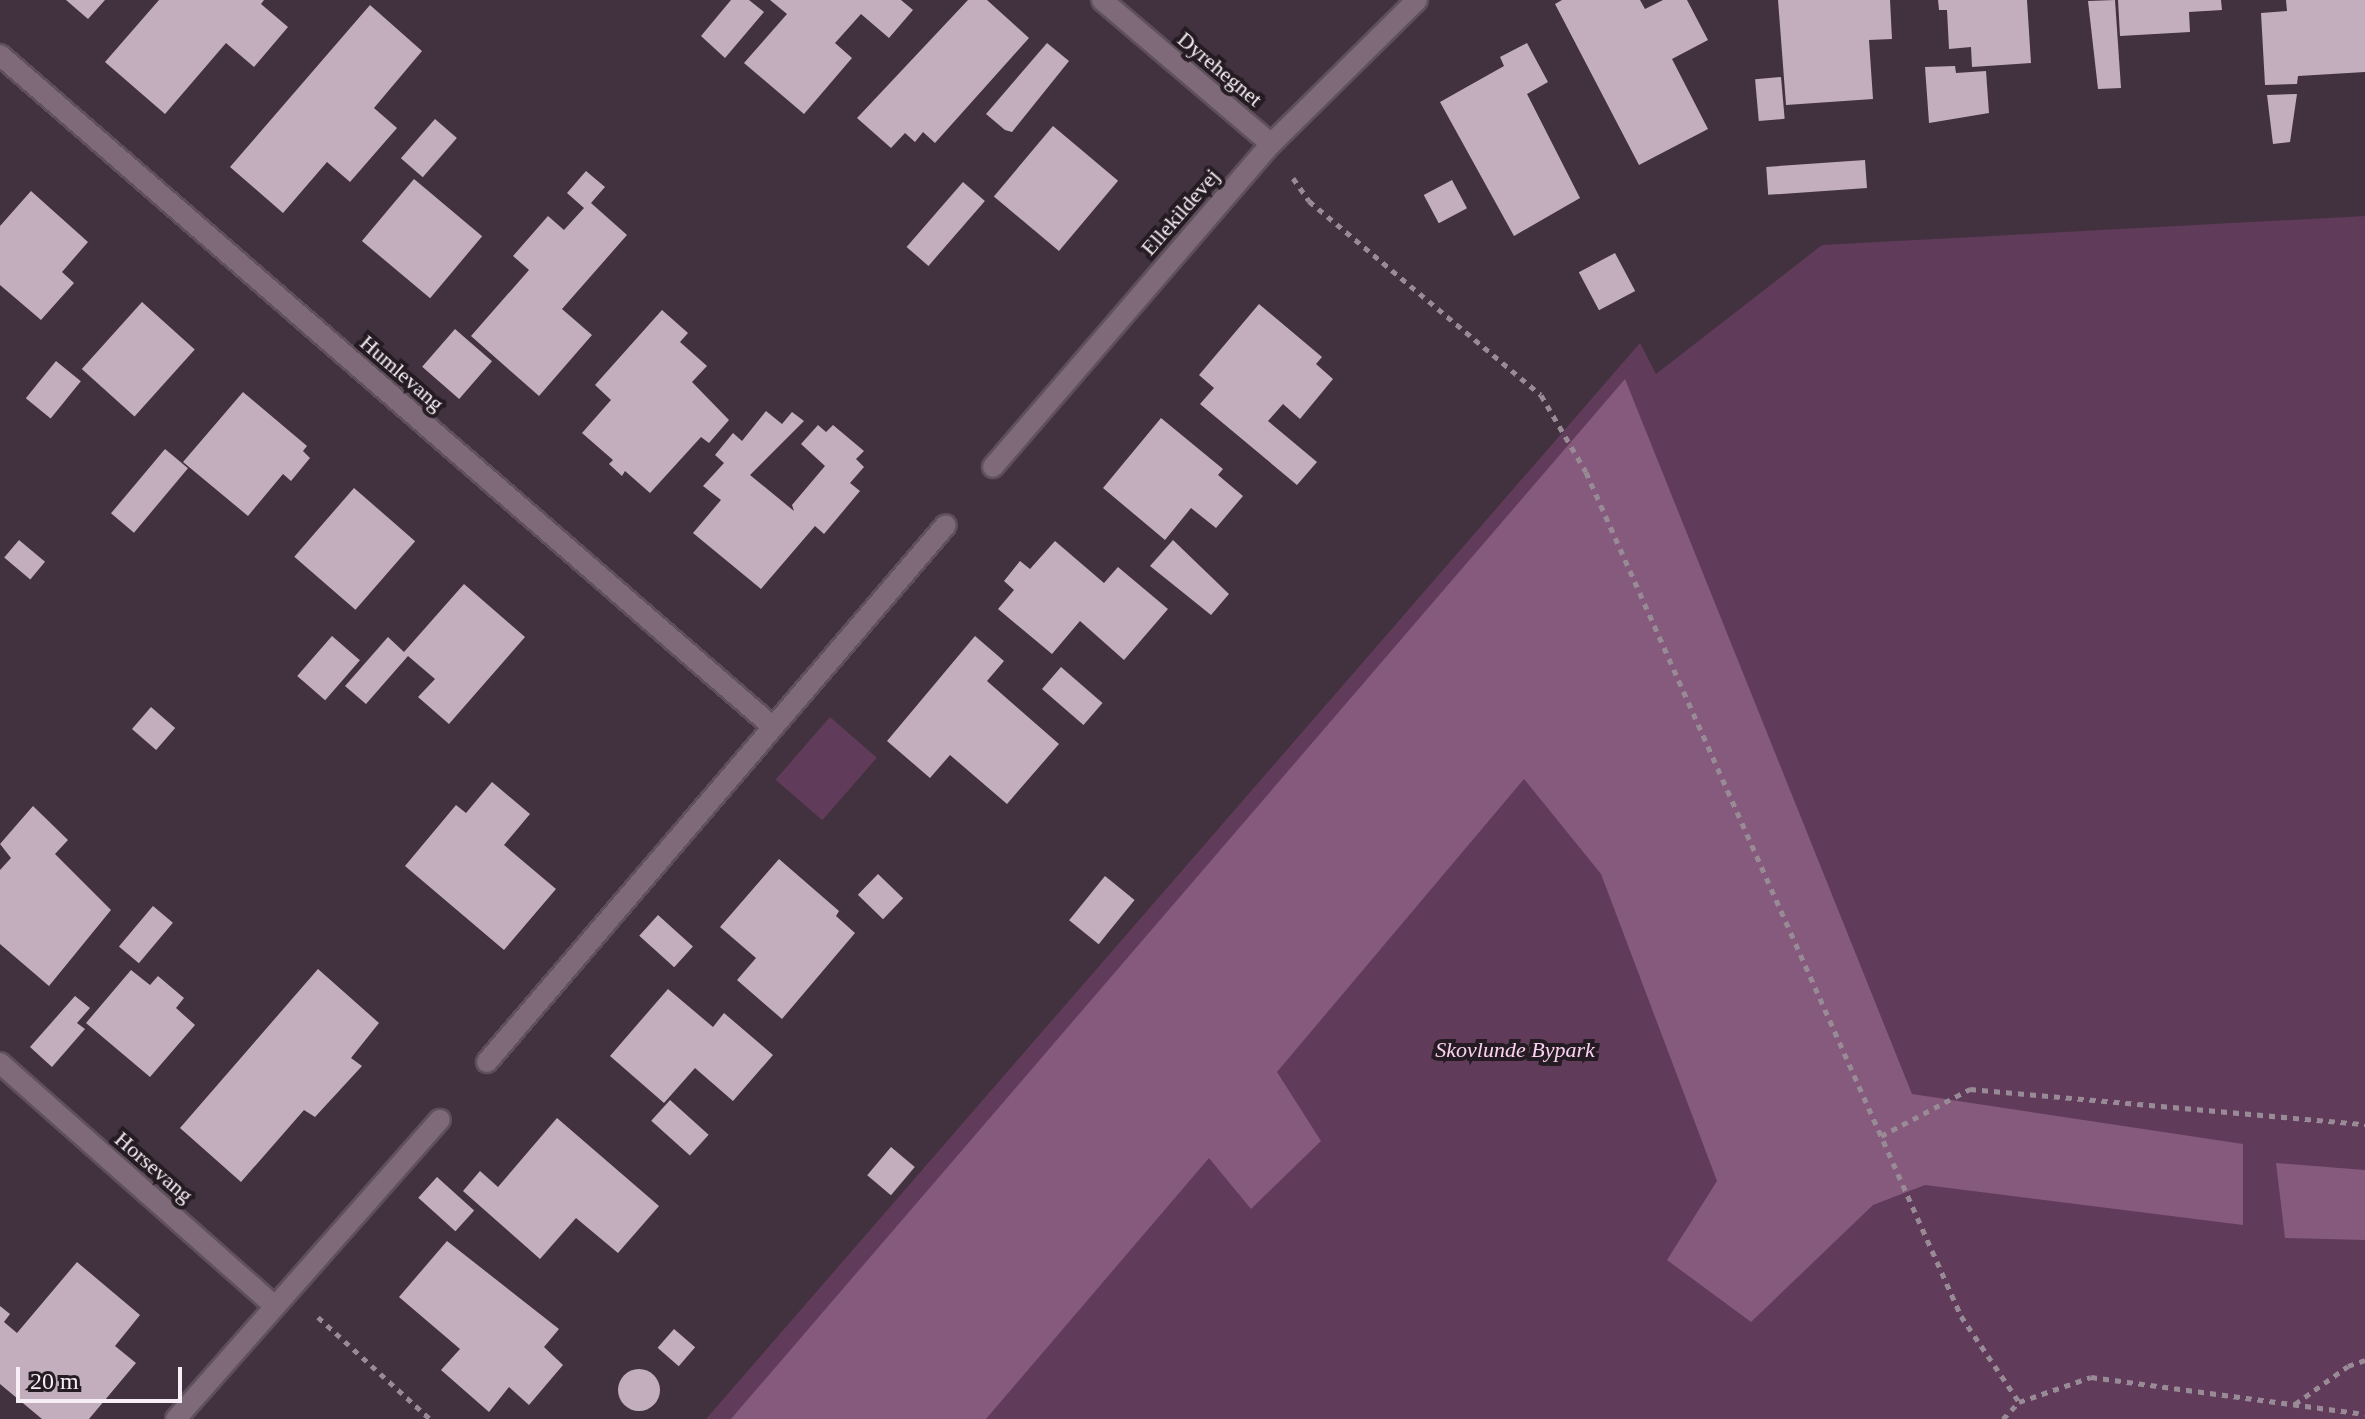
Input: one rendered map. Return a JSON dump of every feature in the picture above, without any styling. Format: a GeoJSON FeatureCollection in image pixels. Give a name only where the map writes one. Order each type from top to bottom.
{"type":"FeatureCollection","features":[{"type":"Feature","properties":{"kind":"street","name":"Dyrehegnet"},"geometry":{"type":"LineString","coordinates":[[1102,0],[1271,144]]}},
{"type":"Feature","properties":{"kind":"street","name":"Ellekildevej"},"geometry":{"type":"LineString","coordinates":[[993,467],[1271,144],[1417,0]]}},
{"type":"Feature","properties":{"kind":"street","name":"Humlevang"},"geometry":{"type":"LineString","coordinates":[[0,55],[773,727]]}},
{"type":"Feature","properties":{"kind":"street"},"geometry":{"type":"LineString","coordinates":[[487,1062],[946,525]]}},
{"type":"Feature","properties":{"kind":"street","name":"Horsevang"},"geometry":{"type":"LineString","coordinates":[[0,1063],[282,1298]]}},
{"type":"Feature","properties":{"kind":"street"},"geometry":{"type":"LineString","coordinates":[[176,1419],[440,1120]]}},
{"type":"Feature","properties":{"kind":"path"},"geometry":{"type":"LineString","coordinates":[[1271,144],[1309,201],[1541,395],[1586,472],[1961,1316],[2019,1402]]}},
{"type":"Feature","properties":{"kind":"path"},"geometry":{"type":"LineString","coordinates":[[1881,1136],[1970,1089],[2365,1124]]}},
{"type":"Feature","properties":{"kind":"path"},"geometry":{"type":"LineString","coordinates":[[282,1298],[430,1419]]}},
{"type":"Feature","properties":{"kind":"path"},"geometry":{"type":"LineString","coordinates":[[2294,1404],[2348,1366],[2365,1360]]}},
{"type":"Feature","properties":{"kind":"path"},"geometry":{"type":"LineString","coordinates":[[2003,1419],[2019,1402],[2091,1377],[2365,1414]]}},
{"type":"Feature","properties":{"kind":"green space","name":"Skovlunde Bypark"},"geometry":{"type":"Polygon","coordinates":[[[2365,216],[2365,1419],[706,1419],[1640,343],[1656,374],[1822,245],[2365,216]]]}},
{"type":"Feature","properties":{"kind":"green space"},"geometry":{"type":"Polygon","coordinates":[[[830,717],[877,758],[822,820],[776,780],[830,717]]]}},
{"type":"Feature","properties":{"kind":"shaded area"},"geometry":{"type":"Polygon","coordinates":[[[1625,379],[1912,1094],[2243,1144],[2243,1225],[1925,1185],[1873,1205],[1751,1322],[1667,1260],[1717,1181],[1601,874],[1524,779],[1277,1072],[1321,1141],[1251,1209],[1209,1158],[986,1419],[731,1419],[1625,379]]]}},
{"type":"Feature","properties":{"kind":"shaded area"},"geometry":{"type":"Polygon","coordinates":[[[2276,1163],[2365,1170],[2365,1240],[2285,1238],[2276,1163]]]}},
{"type":"Feature","properties":{"kind":"building"},"geometry":{"type":"Polygon","coordinates":[[[66,0],[105,0],[88,19],[66,0]]]}},
{"type":"Feature","properties":{"kind":"building"},"geometry":{"type":"Polygon","coordinates":[[[159,0],[264,0],[261,4],[288,27],[254,67],[226,43],[165,114],[105,62],[159,0]]]}},
{"type":"Feature","properties":{"kind":"building"},"geometry":{"type":"Polygon","coordinates":[[[731,0],[749,0],[764,12],[725,58],[701,36],[731,0]]]}},
{"type":"Feature","properties":{"kind":"building"},"geometry":{"type":"Polygon","coordinates":[[[770,0],[901,0],[913,10],[889,38],[861,14],[835,43],[852,58],[804,114],[744,63],[787,14],[770,0]]]}},
{"type":"Feature","properties":{"kind":"building"},"geometry":{"type":"Polygon","coordinates":[[[968,0],[987,0],[1029,38],[935,143],[923,132],[915,142],[905,133],[891,148],[857,118],[968,0]]]}},
{"type":"Feature","properties":{"kind":"building"},"geometry":{"type":"Polygon","coordinates":[[[1562,0],[1640,0],[1645,9],[1663,0],[1687,0],[1708,40],[1672,59],[1708,129],[1639,165],[1555,4],[1562,0]]]}},
{"type":"Feature","properties":{"kind":"building"},"geometry":{"type":"Polygon","coordinates":[[[1778,0],[1890,0],[1892,39],[1869,40],[1873,99],[1786,105],[1778,0]]]}},
{"type":"Feature","properties":{"kind":"building"},"geometry":{"type":"Polygon","coordinates":[[[1938,0],[2027,0],[2031,63],[1972,67],[1971,47],[1949,49],[1947,10],[1939,10],[1938,0]]]}},
{"type":"Feature","properties":{"kind":"building"},"geometry":{"type":"Polygon","coordinates":[[[2115,0],[2121,88],[2098,89],[2088,1],[2115,0]]]}},
{"type":"Feature","properties":{"kind":"building"},"geometry":{"type":"Polygon","coordinates":[[[2118,0],[2221,0],[2222,10],[2189,12],[2190,32],[2120,36],[2118,0]]]}},
{"type":"Feature","properties":{"kind":"building"},"geometry":{"type":"Polygon","coordinates":[[[2286,0],[2365,0],[2365,72],[2298,76],[2297,84],[2265,85],[2261,13],[2287,11],[2286,0]]]}},
{"type":"Feature","properties":{"kind":"building"},"geometry":{"type":"Polygon","coordinates":[[[370,5],[422,51],[374,108],[397,128],[350,182],[327,162],[283,213],[230,167],[370,5]]]}},
{"type":"Feature","properties":{"kind":"building"},"geometry":{"type":"Polygon","coordinates":[[[1047,43],[1069,61],[1012,132],[1005,130],[986,114],[1047,43]]]}},
{"type":"Feature","properties":{"kind":"building"},"geometry":{"type":"Polygon","coordinates":[[[1527,43],[1548,82],[1527,94],[1580,198],[1514,236],[1440,102],[1504,66],[1500,57],[1527,43]]]}},
{"type":"Feature","properties":{"kind":"building"},"geometry":{"type":"Polygon","coordinates":[[[1955,66],[1956,73],[1986,71],[1989,113],[1929,123],[1925,67],[1955,66]]]}},
{"type":"Feature","properties":{"kind":"building"},"geometry":{"type":"Polygon","coordinates":[[[1781,77],[1785,119],[1759,121],[1755,79],[1781,77]]]}},
{"type":"Feature","properties":{"kind":"building"},"geometry":{"type":"Polygon","coordinates":[[[2297,94],[2290,142],[2273,144],[2267,95],[2297,94]]]}},
{"type":"Feature","properties":{"kind":"building"},"geometry":{"type":"Polygon","coordinates":[[[435,119],[457,138],[423,177],[401,158],[435,119]]]}},
{"type":"Feature","properties":{"kind":"building"},"geometry":{"type":"Polygon","coordinates":[[[1053,126],[1118,181],[1059,251],[994,196],[1053,126]]]}},
{"type":"Feature","properties":{"kind":"building"},"geometry":{"type":"Polygon","coordinates":[[[1865,160],[1867,188],[1768,195],[1766,167],[1865,160]]]}},
{"type":"Feature","properties":{"kind":"building"},"geometry":{"type":"Polygon","coordinates":[[[586,171],[605,187],[591,203],[627,235],[562,309],[592,335],[539,396],[471,336],[529,270],[513,256],[548,216],[564,230],[584,208],[567,193],[586,171]]]}},
{"type":"Feature","properties":{"kind":"building"},"geometry":{"type":"Polygon","coordinates":[[[414,179],[482,236],[430,298],[362,241],[414,179]]]}},
{"type":"Feature","properties":{"kind":"building"},"geometry":{"type":"Polygon","coordinates":[[[1452,180],[1467,208],[1439,223],[1424,195],[1452,180]]]}},
{"type":"Feature","properties":{"kind":"building"},"geometry":{"type":"Polygon","coordinates":[[[963,182],[985,201],[928,266],[907,247],[963,182]]]}},
{"type":"Feature","properties":{"kind":"building"},"geometry":{"type":"Polygon","coordinates":[[[31,191],[88,242],[62,272],[74,283],[41,320],[0,285],[0,226],[31,191]]]}},
{"type":"Feature","properties":{"kind":"building"},"geometry":{"type":"Polygon","coordinates":[[[1615,253],[1635,291],[1599,310],[1579,272],[1615,253]]]}},
{"type":"Feature","properties":{"kind":"building"},"geometry":{"type":"Polygon","coordinates":[[[142,302],[195,350],[135,416],[82,369],[142,302]]]}},
{"type":"Feature","properties":{"kind":"building"},"geometry":{"type":"Polygon","coordinates":[[[1259,304],[1322,357],[1316,364],[1333,379],[1300,419],[1283,404],[1268,421],[1317,462],[1297,485],[1200,404],[1214,388],[1199,375],[1259,304]]]}},
{"type":"Feature","properties":{"kind":"building"},"geometry":{"type":"Polygon","coordinates":[[[662,310],[688,333],[680,342],[707,366],[692,382],[729,420],[709,443],[701,437],[650,493],[625,471],[622,476],[609,464],[613,460],[582,433],[611,400],[595,385],[662,310]]]}},
{"type":"Feature","properties":{"kind":"building"},"geometry":{"type":"Polygon","coordinates":[[[455,329],[492,361],[459,399],[422,367],[455,329]]]}},
{"type":"Feature","properties":{"kind":"building"},"geometry":{"type":"Polygon","coordinates":[[[56,361],[81,381],[51,418],[26,398],[56,361]]]}},
{"type":"Feature","properties":{"kind":"building"},"geometry":{"type":"Polygon","coordinates":[[[243,392],[307,446],[303,451],[310,458],[291,481],[283,474],[248,516],[183,462],[243,392]]]}},
{"type":"Feature","properties":{"kind":"building"},"geometry":{"type":"Polygon","coordinates":[[[766,411],[782,424],[792,412],[804,421],[750,475],[794,511],[792,505],[825,466],[801,444],[818,425],[826,432],[833,425],[864,451],[856,459],[864,467],[850,483],[860,491],[824,534],[815,526],[761,589],[693,533],[721,500],[703,486],[724,463],[715,455],[733,433],[742,441],[766,411]]]}},
{"type":"Feature","properties":{"kind":"building"},"geometry":{"type":"Polygon","coordinates":[[[1161,418],[1223,469],[1218,475],[1243,496],[1216,528],[1191,508],[1165,540],[1103,488],[1161,418]]]}},
{"type":"Feature","properties":{"kind":"building"},"geometry":{"type":"Polygon","coordinates":[[[165,449],[188,468],[134,533],[111,513],[165,449]]]}},
{"type":"Feature","properties":{"kind":"building"},"geometry":{"type":"Polygon","coordinates":[[[354,488],[415,541],[355,610],[294,557],[354,488]]]}},
{"type":"Feature","properties":{"kind":"building"},"geometry":{"type":"Polygon","coordinates":[[[19,540],[45,562],[30,579],[4,558],[19,540]]]}},
{"type":"Feature","properties":{"kind":"building"},"geometry":{"type":"Polygon","coordinates":[[[1173,540],[1229,594],[1211,615],[1150,566],[1173,540]]]}},
{"type":"Feature","properties":{"kind":"building"},"geometry":{"type":"Polygon","coordinates":[[[1055,541],[1104,583],[1118,567],[1168,609],[1124,660],[1080,621],[1052,654],[998,609],[1014,590],[1004,581],[1020,561],[1030,569],[1055,541]]]}},
{"type":"Feature","properties":{"kind":"building"},"geometry":{"type":"Polygon","coordinates":[[[464,584],[525,637],[449,724],[418,697],[435,679],[408,656],[366,704],[345,686],[388,637],[404,652],[464,584]]]}},
{"type":"Feature","properties":{"kind":"building"},"geometry":{"type":"Polygon","coordinates":[[[332,636],[360,660],[325,700],[297,676],[332,636]]]}},
{"type":"Feature","properties":{"kind":"building"},"geometry":{"type":"Polygon","coordinates":[[[975,636],[1004,661],[987,681],[1059,744],[1007,804],[950,755],[930,778],[887,741],[975,636]]]}},
{"type":"Feature","properties":{"kind":"building"},"geometry":{"type":"Polygon","coordinates":[[[1061,667],[1103,703],[1083,725],[1042,689],[1061,667]]]}},
{"type":"Feature","properties":{"kind":"building"},"geometry":{"type":"Polygon","coordinates":[[[151,707],[175,728],[156,750],[132,729],[151,707]]]}},
{"type":"Feature","properties":{"kind":"building"},"geometry":{"type":"Polygon","coordinates":[[[492,782],[530,814],[504,845],[556,889],[504,950],[405,866],[456,805],[466,813],[492,782]]]}},
{"type":"Feature","properties":{"kind":"building"},"geometry":{"type":"Polygon","coordinates":[[[33,806],[68,840],[55,854],[111,910],[49,986],[0,944],[0,870],[11,858],[0,844],[33,806]]]}},
{"type":"Feature","properties":{"kind":"building"},"geometry":{"type":"Polygon","coordinates":[[[779,859],[839,911],[836,916],[855,933],[782,1019],[737,980],[756,958],[720,927],[779,859]]]}},
{"type":"Feature","properties":{"kind":"building"},"geometry":{"type":"Polygon","coordinates":[[[878,874],[903,898],[883,919],[858,895],[878,874]]]}},
{"type":"Feature","properties":{"kind":"building"},"geometry":{"type":"Polygon","coordinates":[[[1105,876],[1135,900],[1099,944],[1069,920],[1105,876]]]}},
{"type":"Feature","properties":{"kind":"building"},"geometry":{"type":"Polygon","coordinates":[[[153,906],[173,923],[139,963],[119,947],[153,906]]]}},
{"type":"Feature","properties":{"kind":"building"},"geometry":{"type":"Polygon","coordinates":[[[658,915],[693,946],[674,967],[639,936],[658,915]]]}},
{"type":"Feature","properties":{"kind":"building"},"geometry":{"type":"Polygon","coordinates":[[[318,969],[379,1023],[351,1058],[362,1066],[315,1117],[304,1110],[241,1182],[180,1128],[318,969]]]}},
{"type":"Feature","properties":{"kind":"building"},"geometry":{"type":"Polygon","coordinates":[[[131,970],[150,985],[158,976],[184,998],[176,1008],[195,1025],[150,1077],[86,1023],[131,970]]]}},
{"type":"Feature","properties":{"kind":"building"},"geometry":{"type":"Polygon","coordinates":[[[668,989],[713,1027],[724,1013],[773,1055],[733,1101],[695,1068],[664,1103],[610,1056],[668,989]]]}},
{"type":"Feature","properties":{"kind":"building"},"geometry":{"type":"Polygon","coordinates":[[[75,996],[90,1008],[77,1023],[85,1029],[52,1067],[30,1047],[75,996]]]}},
{"type":"Feature","properties":{"kind":"building"},"geometry":{"type":"Polygon","coordinates":[[[670,1100],[709,1135],[690,1156],[651,1121],[670,1100]]]}},
{"type":"Feature","properties":{"kind":"building"},"geometry":{"type":"Polygon","coordinates":[[[557,1118],[659,1206],[618,1253],[576,1218],[540,1259],[463,1191],[480,1171],[498,1187],[557,1118]]]}},
{"type":"Feature","properties":{"kind":"building"},"geometry":{"type":"Polygon","coordinates":[[[891,1147],[915,1167],[891,1195],[867,1175],[891,1147]]]}},
{"type":"Feature","properties":{"kind":"building"},"geometry":{"type":"Polygon","coordinates":[[[437,1177],[474,1210],[455,1231],[418,1198],[437,1177]]]}},
{"type":"Feature","properties":{"kind":"building"},"geometry":{"type":"Polygon","coordinates":[[[447,1241],[559,1329],[544,1347],[563,1365],[529,1405],[509,1387],[489,1412],[441,1370],[460,1349],[399,1297],[447,1241]]]}},
{"type":"Feature","properties":{"kind":"building"},"geometry":{"type":"Polygon","coordinates":[[[77,1262],[140,1315],[115,1346],[136,1363],[89,1419],[42,1419],[0,1384],[0,1306],[10,1314],[4,1322],[17,1333],[77,1262]]]}},
{"type":"Feature","properties":{"kind":"building"},"geometry":{"type":"Polygon","coordinates":[[[674,1329],[695,1347],[679,1366],[658,1348],[674,1329]]]}},
{"type":"Feature","properties":{"kind":"building"},"geometry":{"type":"Polygon","coordinates":[[[639,1369],[654,1375],[660,1390],[654,1405],[639,1411],[624,1405],[618,1390],[624,1375],[639,1369]]]}}]}
